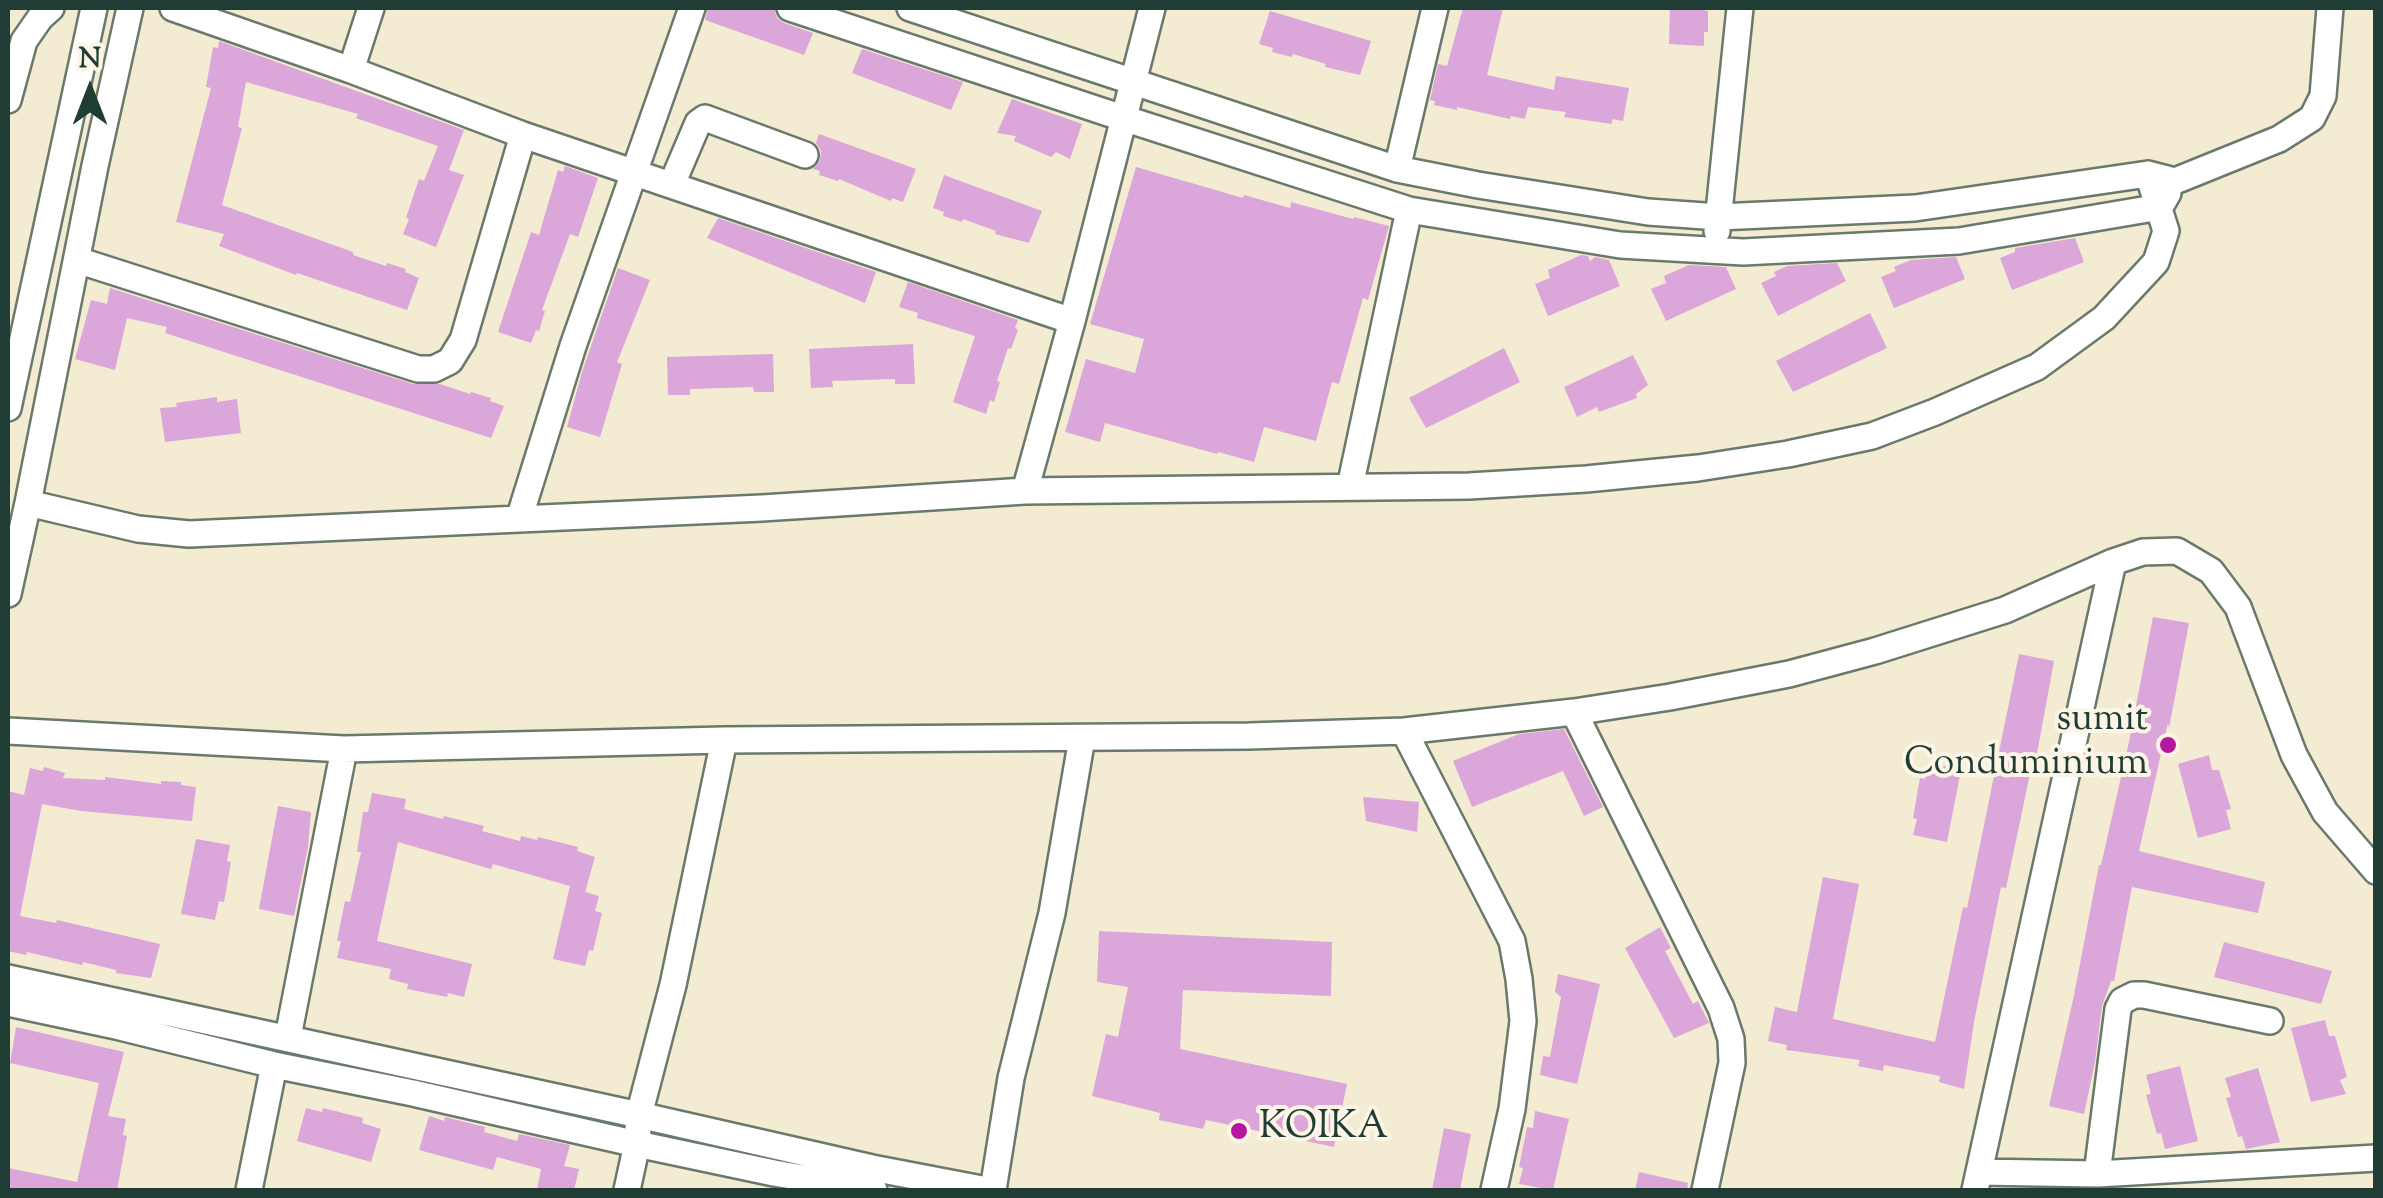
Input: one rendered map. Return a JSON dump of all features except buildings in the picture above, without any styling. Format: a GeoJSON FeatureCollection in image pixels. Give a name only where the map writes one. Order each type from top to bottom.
{"type":"FeatureCollection","features":[{"type":"Feature","properties":{"kind":"street"},"geometry":{"type":"LineString","coordinates":[[8,100],[24,41],[51,8]]}},
{"type":"Feature","properties":{"kind":"street"},"geometry":{"type":"LineString","coordinates":[[8,408],[94,8]]}},
{"type":"Feature","properties":{"kind":"street"},"geometry":{"type":"LineString","coordinates":[[8,594],[130,8]]}},
{"type":"Feature","properties":{"kind":"street"},"geometry":{"type":"LineString","coordinates":[[173,8],[523,135],[1072,321]]}},
{"type":"Feature","properties":{"kind":"street"},"geometry":{"type":"LineString","coordinates":[[350,70],[372,8]]}},
{"type":"Feature","properties":{"kind":"street"},"geometry":{"type":"LineString","coordinates":[[519,519],[573,346],[692,8]]}},
{"type":"Feature","properties":{"kind":"street"},"geometry":{"type":"LineString","coordinates":[[790,8],[1409,210],[1620,244],[1714,252],[1958,241],[2160,207]]}},
{"type":"Feature","properties":{"kind":"street"},"geometry":{"type":"LineString","coordinates":[[910,8],[1397,169],[1478,186],[1648,212],[1719,217],[1916,208],[2148,174],[2175,181],[2279,139],[2312,118],[2323,96],[2330,8]]}},
{"type":"Feature","properties":{"kind":"street"},"geometry":{"type":"LineString","coordinates":[[1025,491],[1152,8]]}},
{"type":"Feature","properties":{"kind":"street"},"geometry":{"type":"LineString","coordinates":[[1397,169],[1434,8]]}},
{"type":"Feature","properties":{"kind":"street"},"geometry":{"type":"LineString","coordinates":[[1714,252],[1740,8]]}},
{"type":"Feature","properties":{"kind":"street"},"geometry":{"type":"LineString","coordinates":[[672,184],[698,123],[704,118],[805,155]]}},
{"type":"Feature","properties":{"kind":"street"},"geometry":{"type":"LineString","coordinates":[[76,260],[418,369],[434,368],[450,361],[462,340],[523,135]]}},
{"type":"Feature","properties":{"kind":"street"},"geometry":{"type":"LineString","coordinates":[[28,503],[138,529],[189,534],[780,507],[1025,491],[1468,486],[1698,468],[1872,436],[2037,367],[2104,318],[2156,262],[2166,230],[2148,174]]}},
{"type":"Feature","properties":{"kind":"street"},"geometry":{"type":"LineString","coordinates":[[2160,207],[2175,181]]}},
{"type":"Feature","properties":{"kind":"street"},"geometry":{"type":"LineString","coordinates":[[1350,487],[1409,210]]}},
{"type":"Feature","properties":{"kind":"street"},"geometry":{"type":"LineString","coordinates":[[8,731],[344,748],[1404,730],[1574,712],[1772,677],[1875,651],[2005,610],[2143,552],[2178,551],[2211,571],[2238,606],[2302,770],[2325,812],[2376,871]]}},
{"type":"Feature","properties":{"kind":"street"},"geometry":{"type":"LineString","coordinates":[[2112,562],[1977,1181],[2376,1158]]}},
{"type":"Feature","properties":{"kind":"street"},"geometry":{"type":"LineString","coordinates":[[1574,712],[1721,1008],[1730,1039],[1732,1063],[1705,1190]]}},
{"type":"Feature","properties":{"kind":"street"},"geometry":{"type":"LineString","coordinates":[[1404,730],[1512,941],[1523,1021],[1512,1110],[1494,1190]]}},
{"type":"Feature","properties":{"kind":"street"},"geometry":{"type":"LineString","coordinates":[[8,978],[872,1168],[990,1190],[1011,1078],[1052,913],[1082,738]]}},
{"type":"Feature","properties":{"kind":"street"},"geometry":{"type":"LineString","coordinates":[[627,1190],[637,1144],[638,1114],[673,985],[724,740]]}},
{"type":"Feature","properties":{"kind":"street"},"geometry":{"type":"LineString","coordinates":[[288,1038],[344,748]]}},
{"type":"Feature","properties":{"kind":"street"},"geometry":{"type":"LineString","coordinates":[[2097,1174],[2122,1000],[2144,995],[2270,1021]]}},
{"type":"Feature","properties":{"kind":"street"},"geometry":{"type":"LineString","coordinates":[[8,1003],[637,1144],[874,1190]]}},
{"type":"Feature","properties":{"kind":"street"},"geometry":{"type":"LineString","coordinates":[[249,1190],[274,1065]]}},
{"type":"Feature","properties":{"kind":"place","name":"sumit Conduminium"},"geometry":{"type":"Point","coordinates":[2168,745]}},
{"type":"Feature","properties":{"kind":"place","name":"KOIKA"},"geometry":{"type":"Point","coordinates":[1239,1131]}}]}
